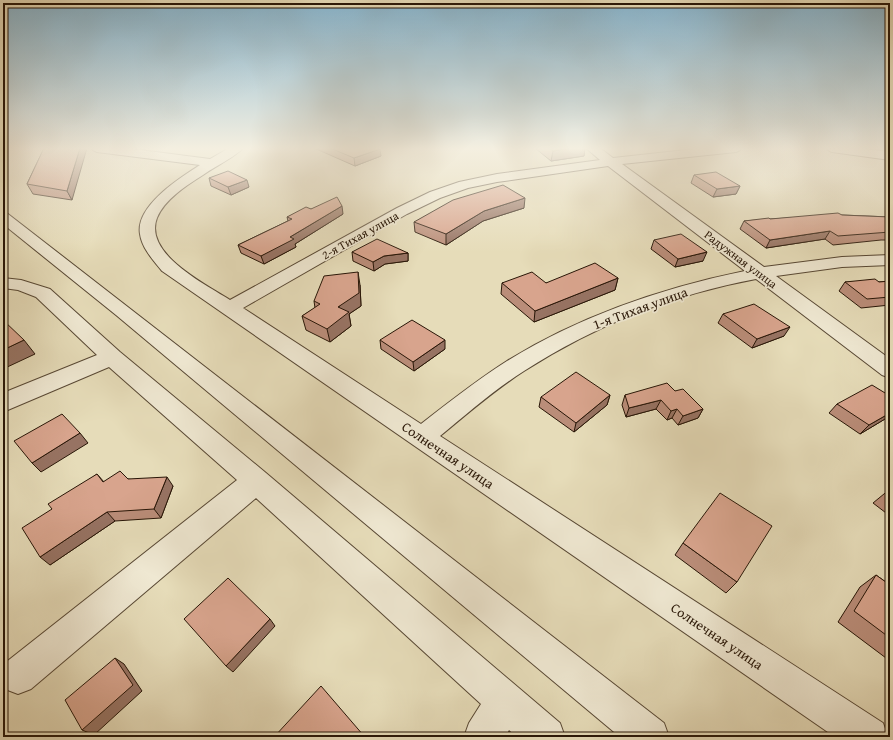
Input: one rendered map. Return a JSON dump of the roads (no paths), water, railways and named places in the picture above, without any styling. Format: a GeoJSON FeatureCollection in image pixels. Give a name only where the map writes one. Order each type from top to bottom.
{"type":"FeatureCollection","features":[{"type":"Feature","properties":{"kind":"street","name":"Солнечная улица"},"geometry":{"type":"LineString","coordinates":[[184,183],[167,194],[153,211],[147,229],[152,247],[168,267],[869,737]]}},
{"type":"Feature","properties":{"kind":"street","name":"2-я Тихая улица"},"geometry":{"type":"LineString","coordinates":[[230,308],[402,211],[435,195],[476,183]]}},
{"type":"Feature","properties":{"kind":"street","name":"Радужная улица"},"geometry":{"type":"LineString","coordinates":[[639,183],[890,370]]}},
{"type":"Feature","properties":{"kind":"street"},"geometry":{"type":"LineString","coordinates":[[3,217],[123,311],[650,737]]}},
{"type":"Feature","properties":{"kind":"street","name":"1-я Тихая улица"},"geometry":{"type":"LineString","coordinates":[[421,438],[472,397],[516,366],[574,334],[640,306],[702,286],[760,273],[820,265],[890,260]]}},
{"type":"Feature","properties":{"kind":"street"},"geometry":{"type":"LineString","coordinates":[[3,283],[21,285],[43,293],[112,357],[256,481],[546,737]]}},
{"type":"Feature","properties":{"kind":"street"},"geometry":{"type":"LineString","coordinates":[[3,403],[112,357]]}},
{"type":"Feature","properties":{"kind":"street"},"geometry":{"type":"LineString","coordinates":[[18,676],[256,481]]}},
{"type":"Feature","properties":{"kind":"street"},"geometry":{"type":"LineString","coordinates":[[482,737],[504,701]]}}]}
